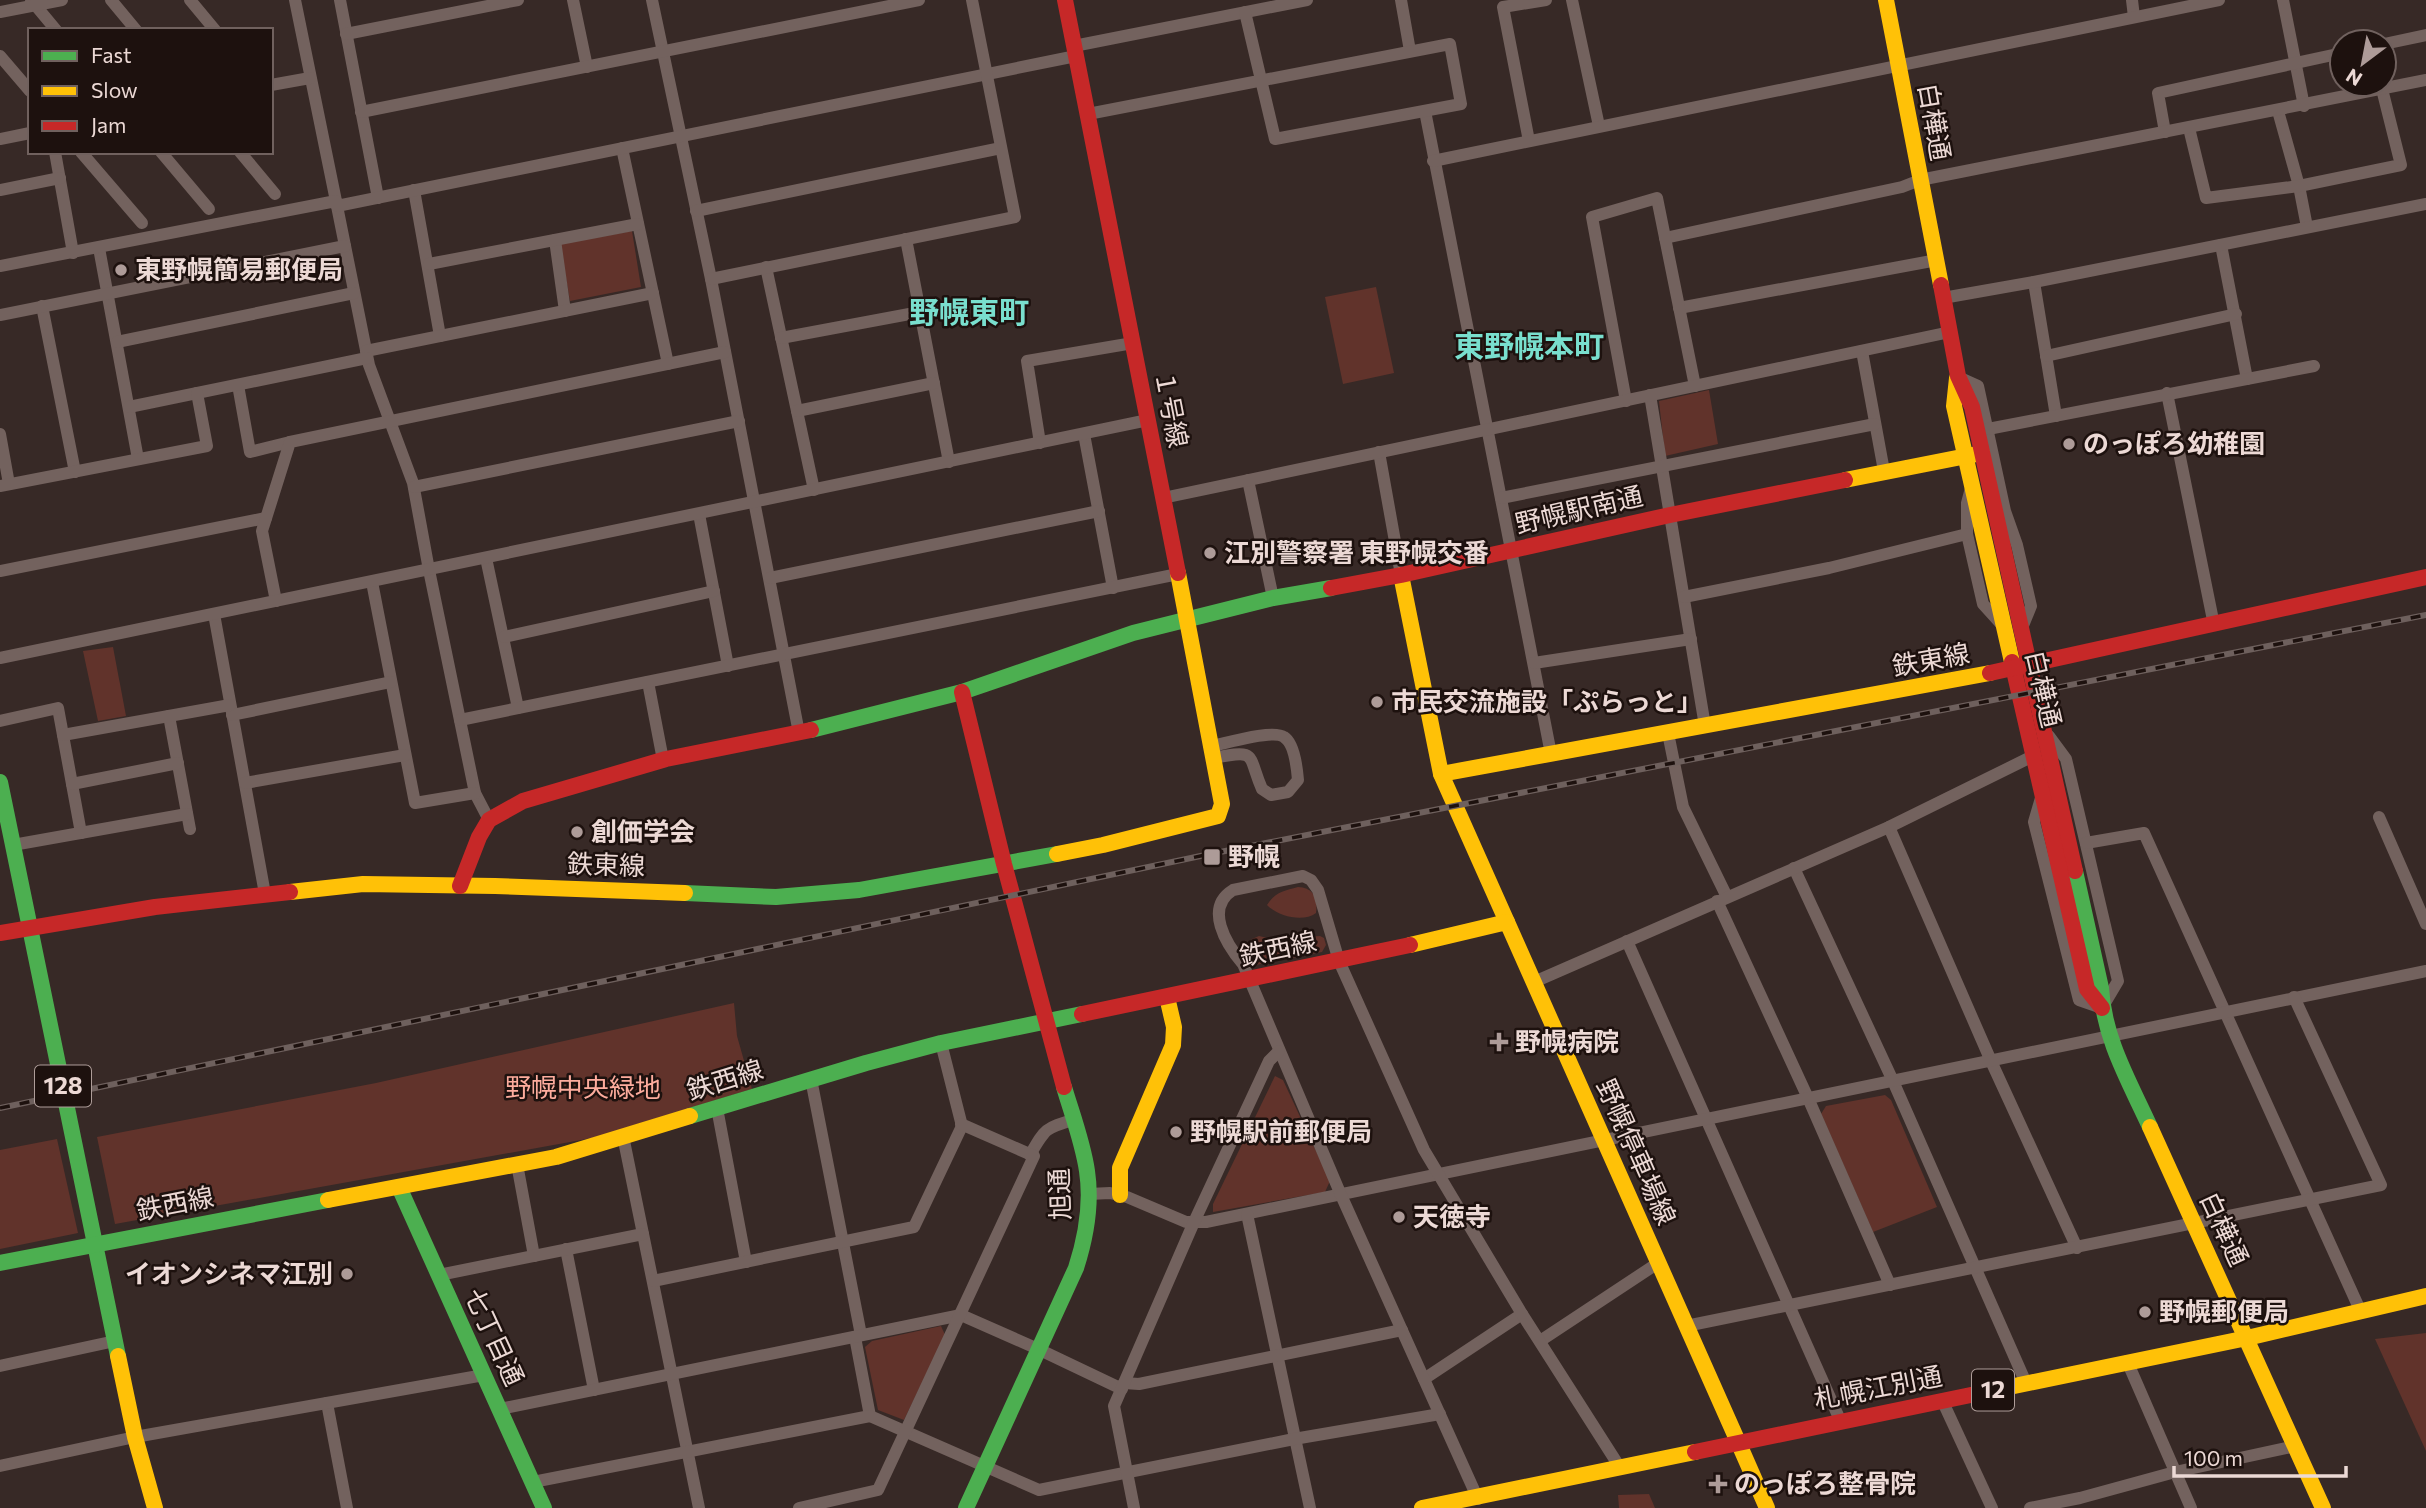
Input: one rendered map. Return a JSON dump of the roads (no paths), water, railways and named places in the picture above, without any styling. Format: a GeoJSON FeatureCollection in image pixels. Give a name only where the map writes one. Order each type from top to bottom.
{"type":"FeatureCollection","features":[{"type":"Feature","properties":{"kind":"main road","name":"１号線"},"geometry":{"type":"LineString","coordinates":[[1065,0],[1223,808],[1218,816],[1207,820]]}},
{"type":"Feature","properties":{"kind":"main road","name":"白樺通"},"geometry":{"type":"LineString","coordinates":[[1885,0],[1958,376],[1972,407],[1972,485],[2004,628],[2045,730],[2102,988],[2102,1008],[2108,1036],[2323,1508]]}},
{"type":"Feature","properties":{"kind":"main road","name":"白樺通"},"geometry":{"type":"LineString","coordinates":[[1974,455],[2021,628],[2022,668],[2042,795],[2087,989],[2102,1008]]}},
{"type":"Feature","properties":{"kind":"main road","name":"野幌駅南通"},"geometry":{"type":"LineString","coordinates":[[489,820],[523,801],[663,760],[799,733],[962,692],[1133,634],[1273,598],[1401,575],[1670,515],[1974,455]]}},
{"type":"Feature","properties":{"kind":"main road","name":"野幌停車場線"},"geometry":{"type":"LineString","coordinates":[[1401,575],[1441,774],[1767,1508]]}},
{"type":"Feature","properties":{"kind":"main road","name":"鉄東線"},"geometry":{"type":"LineString","coordinates":[[1441,774],[2022,668],[2426,577]]}},
{"type":"Feature","properties":{"kind":"main road","name":"旭通"},"geometry":{"type":"LineString","coordinates":[[962,692],[1045,1021],[1087,1171],[1089,1194],[1084,1242],[1076,1268],[967,1508]]}},
{"type":"Feature","properties":{"kind":"main road","name":"128"},"geometry":{"type":"LineString","coordinates":[[0,782],[135,1437],[155,1508]]}},
{"type":"Feature","properties":{"kind":"main road"},"geometry":{"type":"LineString","coordinates":[[460,886],[479,837],[489,820]]}},
{"type":"Feature","properties":{"kind":"main road","name":"鉄東線"},"geometry":{"type":"LineString","coordinates":[[0,933],[155,907],[363,884],[775,897],[859,890],[1103,845],[1207,820]]}},
{"type":"Feature","properties":{"kind":"main road"},"geometry":{"type":"LineString","coordinates":[[1339,961],[1507,922]]}},
{"type":"Feature","properties":{"kind":"main road","name":"鉄西線"},"geometry":{"type":"LineString","coordinates":[[0,1263],[556,1157],[811,1079],[941,1043],[1339,961]]}},
{"type":"Feature","properties":{"kind":"main road"},"geometry":{"type":"LineString","coordinates":[[1120,1195],[1120,1168],[1172,1045],[1174,1027],[1167,997]]}},
{"type":"Feature","properties":{"kind":"main road","name":"七丁目通"},"geometry":{"type":"LineString","coordinates":[[399,1187],[544,1508]]}},
{"type":"Feature","properties":{"kind":"main road","name":"札幌江別通"},"geometry":{"type":"LineString","coordinates":[[1422,1508],[1479,1502],[1619,1466],[1739,1444],[1840,1420],[2247,1338],[2426,1296]]}},
{"type":"Feature","properties":{"kind":"street"},"geometry":{"type":"LineString","coordinates":[[0,12],[33,3],[62,0]]}},
{"type":"Feature","properties":{"kind":"street"},"geometry":{"type":"LineString","coordinates":[[111,0],[134,28]]}},
{"type":"Feature","properties":{"kind":"street"},"geometry":{"type":"LineString","coordinates":[[190,0],[213,28]]}},
{"type":"Feature","properties":{"kind":"street"},"geometry":{"type":"LineString","coordinates":[[295,0],[366,355],[414,487],[475,793],[489,820]]}},
{"type":"Feature","properties":{"kind":"street"},"geometry":{"type":"LineString","coordinates":[[340,0],[378,198]]}},
{"type":"Feature","properties":{"kind":"street"},"geometry":{"type":"LineString","coordinates":[[346,34],[517,0]]}},
{"type":"Feature","properties":{"kind":"street"},"geometry":{"type":"LineString","coordinates":[[573,0],[587,67]]}},
{"type":"Feature","properties":{"kind":"street"},"geometry":{"type":"LineString","coordinates":[[652,0],[711,279],[799,733]]}},
{"type":"Feature","properties":{"kind":"street"},"geometry":{"type":"LineString","coordinates":[[361,112],[919,0]]}},
{"type":"Feature","properties":{"kind":"street"},"geometry":{"type":"LineString","coordinates":[[711,279],[1014,217],[972,0]]}},
{"type":"Feature","properties":{"kind":"street"},"geometry":{"type":"LineString","coordinates":[[0,266],[378,198],[986,74],[1075,51],[1307,0]]}},
{"type":"Feature","properties":{"kind":"street"},"geometry":{"type":"LineString","coordinates":[[1401,0],[1410,51]]}},
{"type":"Feature","properties":{"kind":"street"},"geometry":{"type":"LineString","coordinates":[[1529,141],[1503,7],[1546,0]]}},
{"type":"Feature","properties":{"kind":"street"},"geometry":{"type":"LineString","coordinates":[[1572,0],[1599,126]]}},
{"type":"Feature","properties":{"kind":"street"},"geometry":{"type":"LineString","coordinates":[[2132,0],[2134,17]]}},
{"type":"Feature","properties":{"kind":"street"},"geometry":{"type":"LineString","coordinates":[[1433,161],[2219,0]]}},
{"type":"Feature","properties":{"kind":"street"},"geometry":{"type":"LineString","coordinates":[[2283,0],[2304,106]]}},
{"type":"Feature","properties":{"kind":"street"},"geometry":{"type":"LineString","coordinates":[[33,3],[54,28]]}},
{"type":"Feature","properties":{"kind":"street"},"geometry":{"type":"LineString","coordinates":[[1088,114],[1261,80],[1410,51],[1450,44],[1461,104],[1275,139],[1261,80],[1245,12]]}},
{"type":"Feature","properties":{"kind":"street"},"geometry":{"type":"LineString","coordinates":[[2398,41],[2426,35]]}},
{"type":"Feature","properties":{"kind":"street"},"geometry":{"type":"LineString","coordinates":[[0,56],[28,89]]}},
{"type":"Feature","properties":{"kind":"street"},"geometry":{"type":"LineString","coordinates":[[2165,132],[2158,93],[2328,56]]}},
{"type":"Feature","properties":{"kind":"street"},"geometry":{"type":"LineString","coordinates":[[273,85],[310,78]]}},
{"type":"Feature","properties":{"kind":"street"},"geometry":{"type":"LineString","coordinates":[[2398,86],[2426,80]]}},
{"type":"Feature","properties":{"kind":"street"},"geometry":{"type":"LineString","coordinates":[[1665,237],[1902,187],[1920,180],[2341,98]]}},
{"type":"Feature","properties":{"kind":"street"},"geometry":{"type":"LineString","coordinates":[[2189,128],[2206,198],[2299,186],[2401,165],[2384,98]]}},
{"type":"Feature","properties":{"kind":"street"},"geometry":{"type":"LineString","coordinates":[[1425,111],[1551,754]]}},
{"type":"Feature","properties":{"kind":"street"},"geometry":{"type":"LineString","coordinates":[[2278,111],[2299,186],[2307,227]]}},
{"type":"Feature","properties":{"kind":"street"},"geometry":{"type":"LineString","coordinates":[[0,139],[28,133]]}},
{"type":"Feature","properties":{"kind":"street"},"geometry":{"type":"LineString","coordinates":[[622,148],[668,364]]}},
{"type":"Feature","properties":{"kind":"street"},"geometry":{"type":"LineString","coordinates":[[696,211],[1001,148]]}},
{"type":"Feature","properties":{"kind":"street"},"geometry":{"type":"LineString","coordinates":[[55,154],[73,253]]}},
{"type":"Feature","properties":{"kind":"street"},"geometry":{"type":"LineString","coordinates":[[83,154],[142,223]]}},
{"type":"Feature","properties":{"kind":"street"},"geometry":{"type":"LineString","coordinates":[[163,154],[209,209]]}},
{"type":"Feature","properties":{"kind":"street"},"geometry":{"type":"LineString","coordinates":[[242,154],[275,194]]}},
{"type":"Feature","properties":{"kind":"street"},"geometry":{"type":"LineString","coordinates":[[0,190],[60,178]]}},
{"type":"Feature","properties":{"kind":"street"},"geometry":{"type":"LineString","coordinates":[[414,190],[440,336]]}},
{"type":"Feature","properties":{"kind":"street"},"geometry":{"type":"LineString","coordinates":[[1626,401],[1592,217],[1657,198],[1695,386]]}},
{"type":"Feature","properties":{"kind":"street"},"geometry":{"type":"LineString","coordinates":[[1944,298],[2426,204]]}},
{"type":"Feature","properties":{"kind":"street"},"geometry":{"type":"LineString","coordinates":[[429,264],[638,224]]}},
{"type":"Feature","properties":{"kind":"street"},"geometry":{"type":"LineString","coordinates":[[906,239],[949,462]]}},
{"type":"Feature","properties":{"kind":"street"},"geometry":{"type":"LineString","coordinates":[[555,240],[565,311]]}},
{"type":"Feature","properties":{"kind":"street"},"geometry":{"type":"LineString","coordinates":[[2221,245],[2247,379]]}},
{"type":"Feature","properties":{"kind":"street"},"geometry":{"type":"LineString","coordinates":[[0,314],[345,246]]}},
{"type":"Feature","properties":{"kind":"street"},"geometry":{"type":"LineString","coordinates":[[99,248],[138,459]]}},
{"type":"Feature","properties":{"kind":"street"},"geometry":{"type":"LineString","coordinates":[[1679,307],[1937,260]]}},
{"type":"Feature","properties":{"kind":"street"},"geometry":{"type":"LineString","coordinates":[[766,267],[814,490]]}},
{"type":"Feature","properties":{"kind":"street"},"geometry":{"type":"LineString","coordinates":[[2035,282],[2056,416]]}},
{"type":"Feature","properties":{"kind":"street"},"geometry":{"type":"LineString","coordinates":[[117,342],[354,293]]}},
{"type":"Feature","properties":{"kind":"street"},"geometry":{"type":"LineString","coordinates":[[129,407],[440,336],[653,293]]}},
{"type":"Feature","properties":{"kind":"street"},"geometry":{"type":"LineString","coordinates":[[43,306],[75,471]]}},
{"type":"Feature","properties":{"kind":"street"},"geometry":{"type":"LineString","coordinates":[[781,338],[920,312]]}},
{"type":"Feature","properties":{"kind":"street"},"geometry":{"type":"LineString","coordinates":[[2046,356],[2235,314]]}},
{"type":"Feature","properties":{"kind":"street"},"geometry":{"type":"LineString","coordinates":[[1163,498],[1950,332]]}},
{"type":"Feature","properties":{"kind":"street"},"geometry":{"type":"LineString","coordinates":[[1041,443],[1027,361],[1133,343]]}},
{"type":"Feature","properties":{"kind":"street"},"geometry":{"type":"LineString","coordinates":[[1862,351],[1884,471]]}},
{"type":"Feature","properties":{"kind":"street"},"geometry":{"type":"LineString","coordinates":[[238,384],[250,452],[725,352]]}},
{"type":"Feature","properties":{"kind":"street"},"geometry":{"type":"LineString","coordinates":[[1988,429],[2314,366]]}},
{"type":"Feature","properties":{"kind":"street"},"geometry":{"type":"LineString","coordinates":[[1958,376],[1978,386],[2005,511],[2017,545],[2031,606],[2021,628]]}},
{"type":"Feature","properties":{"kind":"street"},"geometry":{"type":"LineString","coordinates":[[797,411],[934,383]]}},
{"type":"Feature","properties":{"kind":"street"},"geometry":{"type":"LineString","coordinates":[[0,434],[5,485],[207,446],[197,393]]}},
{"type":"Feature","properties":{"kind":"street"},"geometry":{"type":"LineString","coordinates":[[2166,393],[2214,625]]}},
{"type":"Feature","properties":{"kind":"street"},"geometry":{"type":"LineString","coordinates":[[1650,396],[1705,726]]}},
{"type":"Feature","properties":{"kind":"street"},"geometry":{"type":"LineString","coordinates":[[0,659],[1148,420]]}},
{"type":"Feature","properties":{"kind":"street"},"geometry":{"type":"LineString","coordinates":[[414,487],[739,421]]}},
{"type":"Feature","properties":{"kind":"street"},"geometry":{"type":"LineString","coordinates":[[1501,498],[1875,424]]}},
{"type":"Feature","properties":{"kind":"street"},"geometry":{"type":"LineString","coordinates":[[1084,433],[1113,588]]}},
{"type":"Feature","properties":{"kind":"street"},"geometry":{"type":"LineString","coordinates":[[276,601],[262,531],[290,442]]}},
{"type":"Feature","properties":{"kind":"street"},"geometry":{"type":"LineString","coordinates":[[1379,453],[1401,575]]}},
{"type":"Feature","properties":{"kind":"street"},"geometry":{"type":"LineString","coordinates":[[1248,480],[1273,598]]}},
{"type":"Feature","properties":{"kind":"street"},"geometry":{"type":"LineString","coordinates":[[1972,485],[1967,503],[1967,534],[1983,604],[2004,628]]}},
{"type":"Feature","properties":{"kind":"street"},"geometry":{"type":"LineString","coordinates":[[770,578],[1099,511]]}},
{"type":"Feature","properties":{"kind":"street"},"geometry":{"type":"LineString","coordinates":[[699,514],[728,666]]}},
{"type":"Feature","properties":{"kind":"street"},"geometry":{"type":"LineString","coordinates":[[0,571],[266,519]]}},
{"type":"Feature","properties":{"kind":"street"},"geometry":{"type":"LineString","coordinates":[[1684,597],[1829,568],[1967,534]]}},
{"type":"Feature","properties":{"kind":"street"},"geometry":{"type":"LineString","coordinates":[[486,558],[518,708]]}},
{"type":"Feature","properties":{"kind":"street"},"geometry":{"type":"LineString","coordinates":[[460,720],[1178,575]]}},
{"type":"Feature","properties":{"kind":"street"},"geometry":{"type":"LineString","coordinates":[[372,582],[415,803],[475,793]]}},
{"type":"Feature","properties":{"kind":"street"},"geometry":{"type":"LineString","coordinates":[[504,637],[714,591]]}},
{"type":"Feature","properties":{"kind":"street"},"geometry":{"type":"LineString","coordinates":[[214,614],[265,894]]}},
{"type":"Feature","properties":{"kind":"street"},"geometry":{"type":"LineString","coordinates":[[1534,663],[1691,639]]}},
{"type":"Feature","properties":{"kind":"street"},"geometry":{"type":"LineString","coordinates":[[63,735],[169,716],[231,710],[391,682]]}},
{"type":"Feature","properties":{"kind":"street"},"geometry":{"type":"LineString","coordinates":[[648,682],[663,760]]}},
{"type":"Feature","properties":{"kind":"street"},"geometry":{"type":"LineString","coordinates":[[0,721],[58,708],[81,833]]}},
{"type":"Feature","properties":{"kind":"street"},"geometry":{"type":"LineString","coordinates":[[169,716],[190,829]]}},
{"type":"Feature","properties":{"kind":"street"},"geometry":{"type":"LineString","coordinates":[[2045,730],[2066,759],[2118,981],[2102,1008]]}},
{"type":"Feature","properties":{"kind":"street"},"geometry":{"type":"LineString","coordinates":[[1668,733],[1683,807],[1890,1285]]}},
{"type":"Feature","properties":{"kind":"street"},"geometry":{"type":"LineString","coordinates":[[1272,734],[1283,736],[1290,744],[1298,779],[1288,792],[1271,795],[1262,789],[1254,762],[1245,755],[1213,752],[1272,734]]}},
{"type":"Feature","properties":{"kind":"street"},"geometry":{"type":"LineString","coordinates":[[245,783],[405,755]]}},
{"type":"Feature","properties":{"kind":"street"},"geometry":{"type":"LineString","coordinates":[[1534,982],[1889,827],[2034,756]]}},
{"type":"Feature","properties":{"kind":"street"},"geometry":{"type":"LineString","coordinates":[[72,784],[178,763]]}},
{"type":"Feature","properties":{"kind":"street"},"geometry":{"type":"LineString","coordinates":[[13,845],[187,814]]}},
{"type":"Feature","properties":{"kind":"street"},"geometry":{"type":"LineString","coordinates":[[2379,817],[2426,924]]}},
{"type":"Feature","properties":{"kind":"street"},"geometry":{"type":"LineString","coordinates":[[1889,827],[2077,1248]]}},
{"type":"Feature","properties":{"kind":"street"},"geometry":{"type":"LineString","coordinates":[[2085,843],[2144,833],[2360,1310]]}},
{"type":"Feature","properties":{"kind":"street"},"geometry":{"type":"LineString","coordinates":[[1794,867],[1893,1081],[2026,1383]]}},
{"type":"Feature","properties":{"kind":"street"},"geometry":{"type":"LineString","coordinates":[[1479,1502],[1341,1195],[1244,964],[1229,948],[1219,918],[1220,904],[1224,896],[1233,890],[1303,876],[1311,880],[1318,890],[1339,961],[1424,1150],[1522,1314],[1619,1466]]}},
{"type":"Feature","properties":{"kind":"street"},"geometry":{"type":"LineString","coordinates":[[1627,941],[1840,1420]]}},
{"type":"Feature","properties":{"kind":"street"},"geometry":{"type":"LineString","coordinates":[[1089,1194],[1120,1195],[1186,1222],[1206,1222],[2426,971]]}},
{"type":"Feature","properties":{"kind":"street"},"geometry":{"type":"LineString","coordinates":[[1686,1326],[2381,1185],[2294,997]]}},
{"type":"Feature","properties":{"kind":"street"},"geometry":{"type":"LineString","coordinates":[[653,1281],[914,1227],[961,1124],[941,1043]]}},
{"type":"Feature","properties":{"kind":"street"},"geometry":{"type":"LineString","coordinates":[[1134,1508],[1114,1406],[1194,1222],[1269,1060],[1279,1051]]}},
{"type":"Feature","properties":{"kind":"street"},"geometry":{"type":"LineString","coordinates":[[811,1079],[843,1242],[870,1416]]}},
{"type":"Feature","properties":{"kind":"street"},"geometry":{"type":"LineString","coordinates":[[717,1108],[746,1262]]}},
{"type":"Feature","properties":{"kind":"street"},"geometry":{"type":"LineString","coordinates":[[1030,1155],[1044,1131],[1050,1126],[1073,1120]]}},
{"type":"Feature","properties":{"kind":"street"},"geometry":{"type":"LineString","coordinates":[[806,1507],[878,1490],[1034,1156],[961,1124]]}},
{"type":"Feature","properties":{"kind":"street"},"geometry":{"type":"LineString","coordinates":[[624,1136],[699,1508]]}},
{"type":"Feature","properties":{"kind":"street"},"geometry":{"type":"LineString","coordinates":[[517,1164],[534,1255]]}},
{"type":"Feature","properties":{"kind":"street"},"geometry":{"type":"LineString","coordinates":[[1247,1214],[1310,1508]]}},
{"type":"Feature","properties":{"kind":"street"},"geometry":{"type":"LineString","coordinates":[[439,1275],[643,1234]]}},
{"type":"Feature","properties":{"kind":"street"},"geometry":{"type":"LineString","coordinates":[[566,1249],[594,1390]]}},
{"type":"Feature","properties":{"kind":"street"},"geometry":{"type":"LineString","coordinates":[[1540,1341],[1658,1263]]}},
{"type":"Feature","properties":{"kind":"street"},"geometry":{"type":"LineString","coordinates":[[1424,1379],[1522,1314]]}},
{"type":"Feature","properties":{"kind":"street"},"geometry":{"type":"LineString","coordinates":[[500,1409],[961,1315],[1123,1386],[1402,1330]]}},
{"type":"Feature","properties":{"kind":"street"},"geometry":{"type":"LineString","coordinates":[[0,1366],[115,1341]]}},
{"type":"Feature","properties":{"kind":"street"},"geometry":{"type":"LineString","coordinates":[[2127,1361],[2191,1508]]}},
{"type":"Feature","properties":{"kind":"street"},"geometry":{"type":"LineString","coordinates":[[0,1466],[135,1437],[484,1376]]}},
{"type":"Feature","properties":{"kind":"street"},"geometry":{"type":"LineString","coordinates":[[1942,1400],[1992,1508]]}},
{"type":"Feature","properties":{"kind":"street"},"geometry":{"type":"LineString","coordinates":[[327,1404],[347,1508]]}},
{"type":"Feature","properties":{"kind":"street"},"geometry":{"type":"LineString","coordinates":[[533,1482],[870,1416],[1039,1490],[1294,1439],[1440,1414]]}},
{"type":"Feature","properties":{"kind":"street"},"geometry":{"type":"LineString","coordinates":[[2030,1508],[2082,1503],[2175,1472],[2296,1446]]}},
{"type":"Feature","properties":{"kind":"railway"},"geometry":{"type":"LineString","coordinates":[[0,1108],[1210,854],[2426,615]]}},
{"type":"Feature","properties":{"kind":"place","name":"東野幌簡易郵便局"},"geometry":{"type":"Point","coordinates":[121,270]}},
{"type":"Feature","properties":{"kind":"place","name":"のっぽろ幼稚園"},"geometry":{"type":"Point","coordinates":[2069,444]}},
{"type":"Feature","properties":{"kind":"place","name":"江別警察署 東野幌交番"},"geometry":{"type":"Point","coordinates":[1210,553]}},
{"type":"Feature","properties":{"kind":"place","name":"市民交流施設「ぷらっと」"},"geometry":{"type":"Point","coordinates":[1377,702]}},
{"type":"Feature","properties":{"kind":"place","name":"創価学会"},"geometry":{"type":"Point","coordinates":[577,832]}},
{"type":"Feature","properties":{"kind":"place","name":"野幌"},"geometry":{"type":"Point","coordinates":[1212,857]}},
{"type":"Feature","properties":{"kind":"place","name":"野幌病院"},"geometry":{"type":"Point","coordinates":[1499,1042]}},
{"type":"Feature","properties":{"kind":"place","name":"野幌駅前郵便局"},"geometry":{"type":"Point","coordinates":[1176,1132]}},
{"type":"Feature","properties":{"kind":"place","name":"天徳寺"},"geometry":{"type":"Point","coordinates":[1399,1217]}},
{"type":"Feature","properties":{"kind":"place","name":"イオンシネマ江別"},"geometry":{"type":"Point","coordinates":[347,1274]}},
{"type":"Feature","properties":{"kind":"place","name":"野幌郵便局"},"geometry":{"type":"Point","coordinates":[2145,1312]}},
{"type":"Feature","properties":{"kind":"place","name":"のっぽろ整骨院"},"geometry":{"type":"Point","coordinates":[1718,1484]}},
{"type":"Feature","properties":{"kind":"district","name":"野幌東町"},"geometry":{"type":"Point","coordinates":[969,313]}},
{"type":"Feature","properties":{"kind":"district","name":"東野幌本町"},"geometry":{"type":"Point","coordinates":[1529,347]}},
{"type":"Feature","properties":{"kind":"park label","name":"野幌中央緑地"},"geometry":{"type":"Point","coordinates":[583,1088]}}]}
